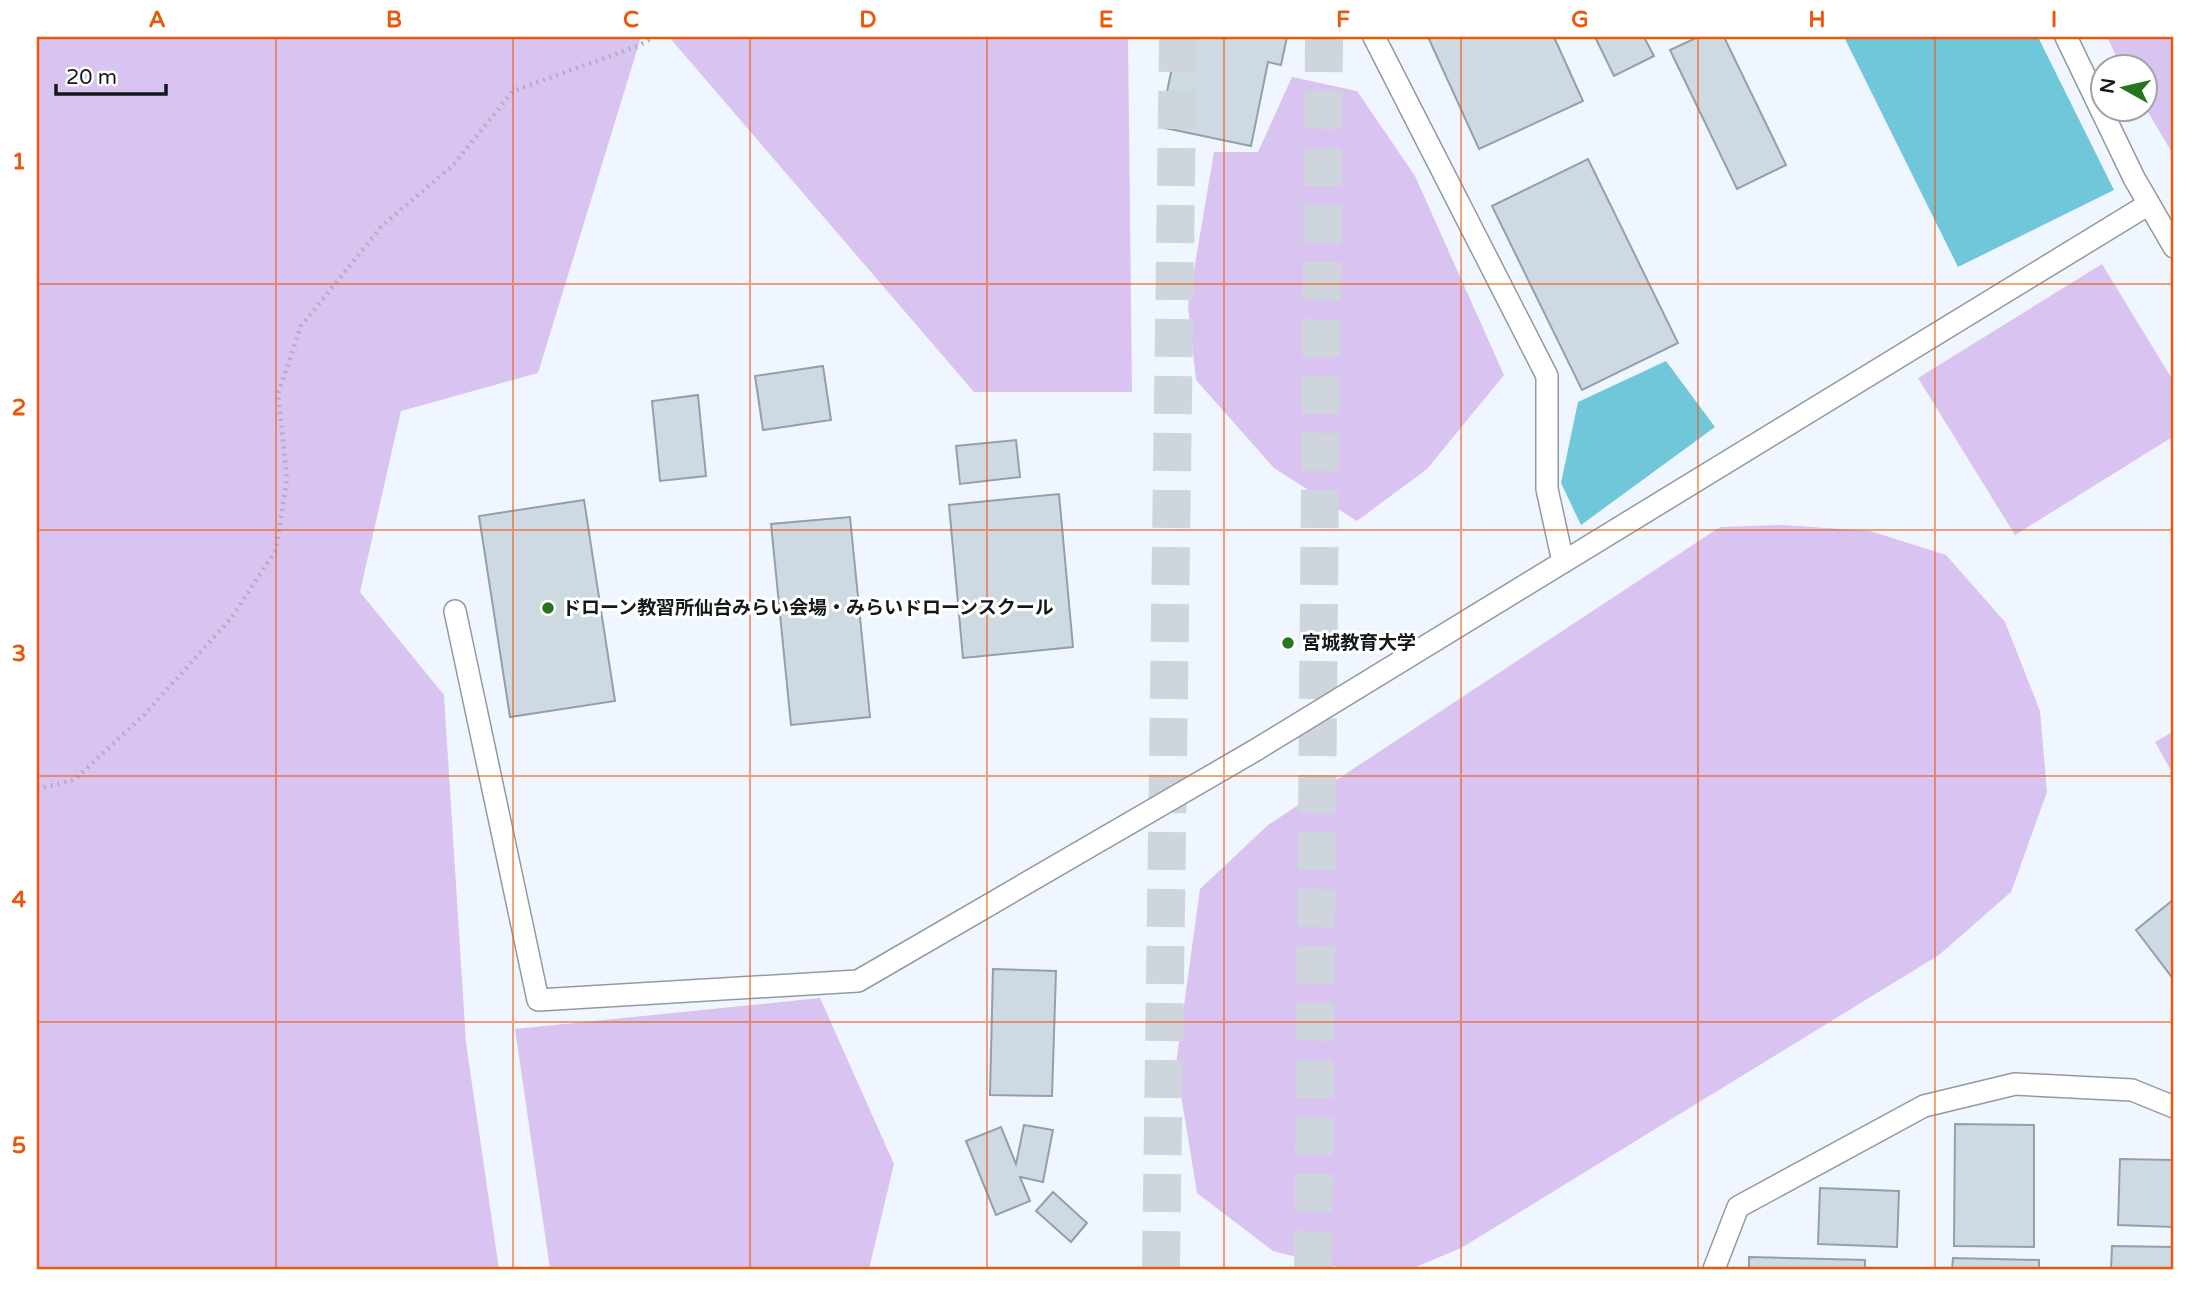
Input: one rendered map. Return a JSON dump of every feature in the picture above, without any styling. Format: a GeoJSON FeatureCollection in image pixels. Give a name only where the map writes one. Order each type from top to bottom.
{"type":"FeatureCollection","features":[{"type":"Feature","properties":{"kind":"lane"},"geometry":{"type":"LineString","coordinates":[[1374,37],[1547,376],[1547,489],[1563,562]]}},
{"type":"Feature","properties":{"kind":"lane"},"geometry":{"type":"LineString","coordinates":[[2066,37],[2149,204],[2174,247]]}},
{"type":"Feature","properties":{"kind":"lane"},"geometry":{"type":"LineString","coordinates":[[455,611],[538,1000],[858,981],[1254,751],[2149,204]]}},
{"type":"Feature","properties":{"kind":"lane"},"geometry":{"type":"LineString","coordinates":[[1714,1269],[1738,1207],[1924,1106],[2015,1084],[2132,1090],[2174,1107]]}},
{"type":"Feature","properties":{"kind":"path"},"geometry":{"type":"LineString","coordinates":[[37,789],[74,780],[144,715],[232,617],[276,550],[287,479],[278,394],[301,326],[381,227],[454,164],[513,90],[638,46],[654,37]]}},
{"type":"Feature","properties":{"kind":"shaded area"},"geometry":{"type":"Polygon","coordinates":[[[37,37],[641,37],[538,373],[401,411],[360,592],[444,695],[466,1043],[499,1269],[37,1269],[37,37]]]}},
{"type":"Feature","properties":{"kind":"shaded area"},"geometry":{"type":"Polygon","coordinates":[[[669,37],[1128,37],[1132,392],[974,392],[669,37]]]}},
{"type":"Feature","properties":{"kind":"shaded area"},"geometry":{"type":"Polygon","coordinates":[[[2107,37],[2174,37],[2174,156],[2154,122],[2158,122],[2158,52],[2114,52],[2107,37]]]}},
{"type":"Feature","properties":{"kind":"shaded area"},"geometry":{"type":"Polygon","coordinates":[[[1292,77],[1357,91],[1415,176],[1504,375],[1427,469],[1357,521],[1274,468],[1196,380],[1188,306],[1214,152],[1258,152],[1292,77]]]}},
{"type":"Feature","properties":{"kind":"shaded area"},"geometry":{"type":"Polygon","coordinates":[[[2102,264],[2174,382],[2174,436],[2015,535],[1918,378],[2102,264]]]}},
{"type":"Feature","properties":{"kind":"shaded area"},"geometry":{"type":"Polygon","coordinates":[[[1783,525],[1870,531],[1946,555],[2005,622],[2040,711],[2047,792],[2011,892],[1939,955],[1461,1248],[1411,1269],[1345,1269],[1273,1251],[1197,1193],[1176,1064],[1200,889],[1268,825],[1720,527],[1783,525]]]}},
{"type":"Feature","properties":{"kind":"shaded area"},"geometry":{"type":"Polygon","coordinates":[[[2174,731],[2174,776],[2155,742],[2174,731]]]}},
{"type":"Feature","properties":{"kind":"shaded area"},"geometry":{"type":"Polygon","coordinates":[[[820,998],[894,1164],[869,1269],[550,1269],[515,1029],[820,998]]]}},
{"type":"Feature","properties":{"kind":"water"},"geometry":{"type":"Polygon","coordinates":[[[1844,37],[2038,37],[2114,190],[1958,267],[1844,37]]]}},
{"type":"Feature","properties":{"kind":"water"},"geometry":{"type":"Polygon","coordinates":[[[1666,361],[1715,427],[1581,525],[1561,483],[1578,402],[1666,361]]]}},
{"type":"Feature","properties":{"kind":"building"},"geometry":{"type":"Polygon","coordinates":[[[1178,37],[1287,37],[1281,65],[1268,62],[1251,146],[1160,127],[1178,37]]]}},
{"type":"Feature","properties":{"kind":"building"},"geometry":{"type":"Polygon","coordinates":[[[1428,37],[1554,37],[1583,101],[1479,149],[1428,37]]]}},
{"type":"Feature","properties":{"kind":"building"},"geometry":{"type":"Polygon","coordinates":[[[1595,37],[1644,37],[1654,56],[1614,76],[1595,37]]]}},
{"type":"Feature","properties":{"kind":"building"},"geometry":{"type":"Polygon","coordinates":[[[1698,37],[1724,37],[1786,165],[1737,189],[1670,50],[1698,37]]]}},
{"type":"Feature","properties":{"kind":"building"},"geometry":{"type":"Polygon","coordinates":[[[1588,159],[1678,343],[1582,390],[1492,206],[1588,159]]]}},
{"type":"Feature","properties":{"kind":"building"},"geometry":{"type":"Polygon","coordinates":[[[823,366],[831,420],[763,430],[755,376],[823,366]]]}},
{"type":"Feature","properties":{"kind":"building"},"geometry":{"type":"Polygon","coordinates":[[[698,395],[706,476],[660,481],[652,401],[698,395]]]}},
{"type":"Feature","properties":{"kind":"building"},"geometry":{"type":"Polygon","coordinates":[[[1016,440],[1020,477],[960,484],[956,446],[1016,440]]]}},
{"type":"Feature","properties":{"kind":"building"},"geometry":{"type":"Polygon","coordinates":[[[1059,494],[1073,647],[963,658],[949,505],[1059,494]]]}},
{"type":"Feature","properties":{"kind":"building"},"geometry":{"type":"Polygon","coordinates":[[[584,500],[615,701],[510,717],[479,516],[584,500]]]}},
{"type":"Feature","properties":{"kind":"building"},"geometry":{"type":"Polygon","coordinates":[[[850,517],[870,717],[791,725],[771,524],[850,517]]]}},
{"type":"Feature","properties":{"kind":"building"},"geometry":{"type":"Polygon","coordinates":[[[2174,899],[2174,980],[2136,930],[2174,899]]]}},
{"type":"Feature","properties":{"kind":"building"},"geometry":{"type":"Polygon","coordinates":[[[993,969],[1056,971],[1052,1096],[990,1095],[993,969]]]}},
{"type":"Feature","properties":{"kind":"building"},"geometry":{"type":"Polygon","coordinates":[[[1955,1124],[2034,1125],[2034,1247],[1954,1246],[1955,1124]]]}},
{"type":"Feature","properties":{"kind":"building"},"geometry":{"type":"Polygon","coordinates":[[[1024,1125],[1053,1130],[1043,1182],[1020,1177],[1030,1201],[996,1215],[966,1141],[1001,1127],[1016,1164],[1024,1125]]]}},
{"type":"Feature","properties":{"kind":"building"},"geometry":{"type":"Polygon","coordinates":[[[2120,1159],[2174,1160],[2174,1227],[2118,1225],[2120,1159]]]}},
{"type":"Feature","properties":{"kind":"building"},"geometry":{"type":"Polygon","coordinates":[[[1820,1188],[1899,1191],[1897,1247],[1818,1244],[1820,1188]]]}},
{"type":"Feature","properties":{"kind":"building"},"geometry":{"type":"Polygon","coordinates":[[[1053,1192],[1087,1223],[1071,1242],[1036,1211],[1053,1192]]]}},
{"type":"Feature","properties":{"kind":"building"},"geometry":{"type":"Polygon","coordinates":[[[2112,1246],[2174,1247],[2174,1269],[2111,1269],[2112,1246]]]}},
{"type":"Feature","properties":{"kind":"building"},"geometry":{"type":"Polygon","coordinates":[[[1749,1257],[1865,1260],[1865,1269],[1749,1269],[1749,1257]]]}},
{"type":"Feature","properties":{"kind":"building"},"geometry":{"type":"Polygon","coordinates":[[[1953,1258],[2039,1260],[2039,1269],[1952,1269],[1953,1258]]]}},
{"type":"Feature","properties":{"kind":"tunnel"},"geometry":{"type":"LineString","coordinates":[[1161,1269],[1178,37]]}},
{"type":"Feature","properties":{"kind":"tunnel"},"geometry":{"type":"LineString","coordinates":[[1313,1269],[1324,37]]}},
{"type":"Feature","properties":{"kind":"place","name":"ドローン教習所仙台みらい会場・みらいドローンスクール"},"geometry":{"type":"Point","coordinates":[548,608]}},
{"type":"Feature","properties":{"kind":"place","name":"宮城教育大学"},"geometry":{"type":"Point","coordinates":[1288,643]}}]}
